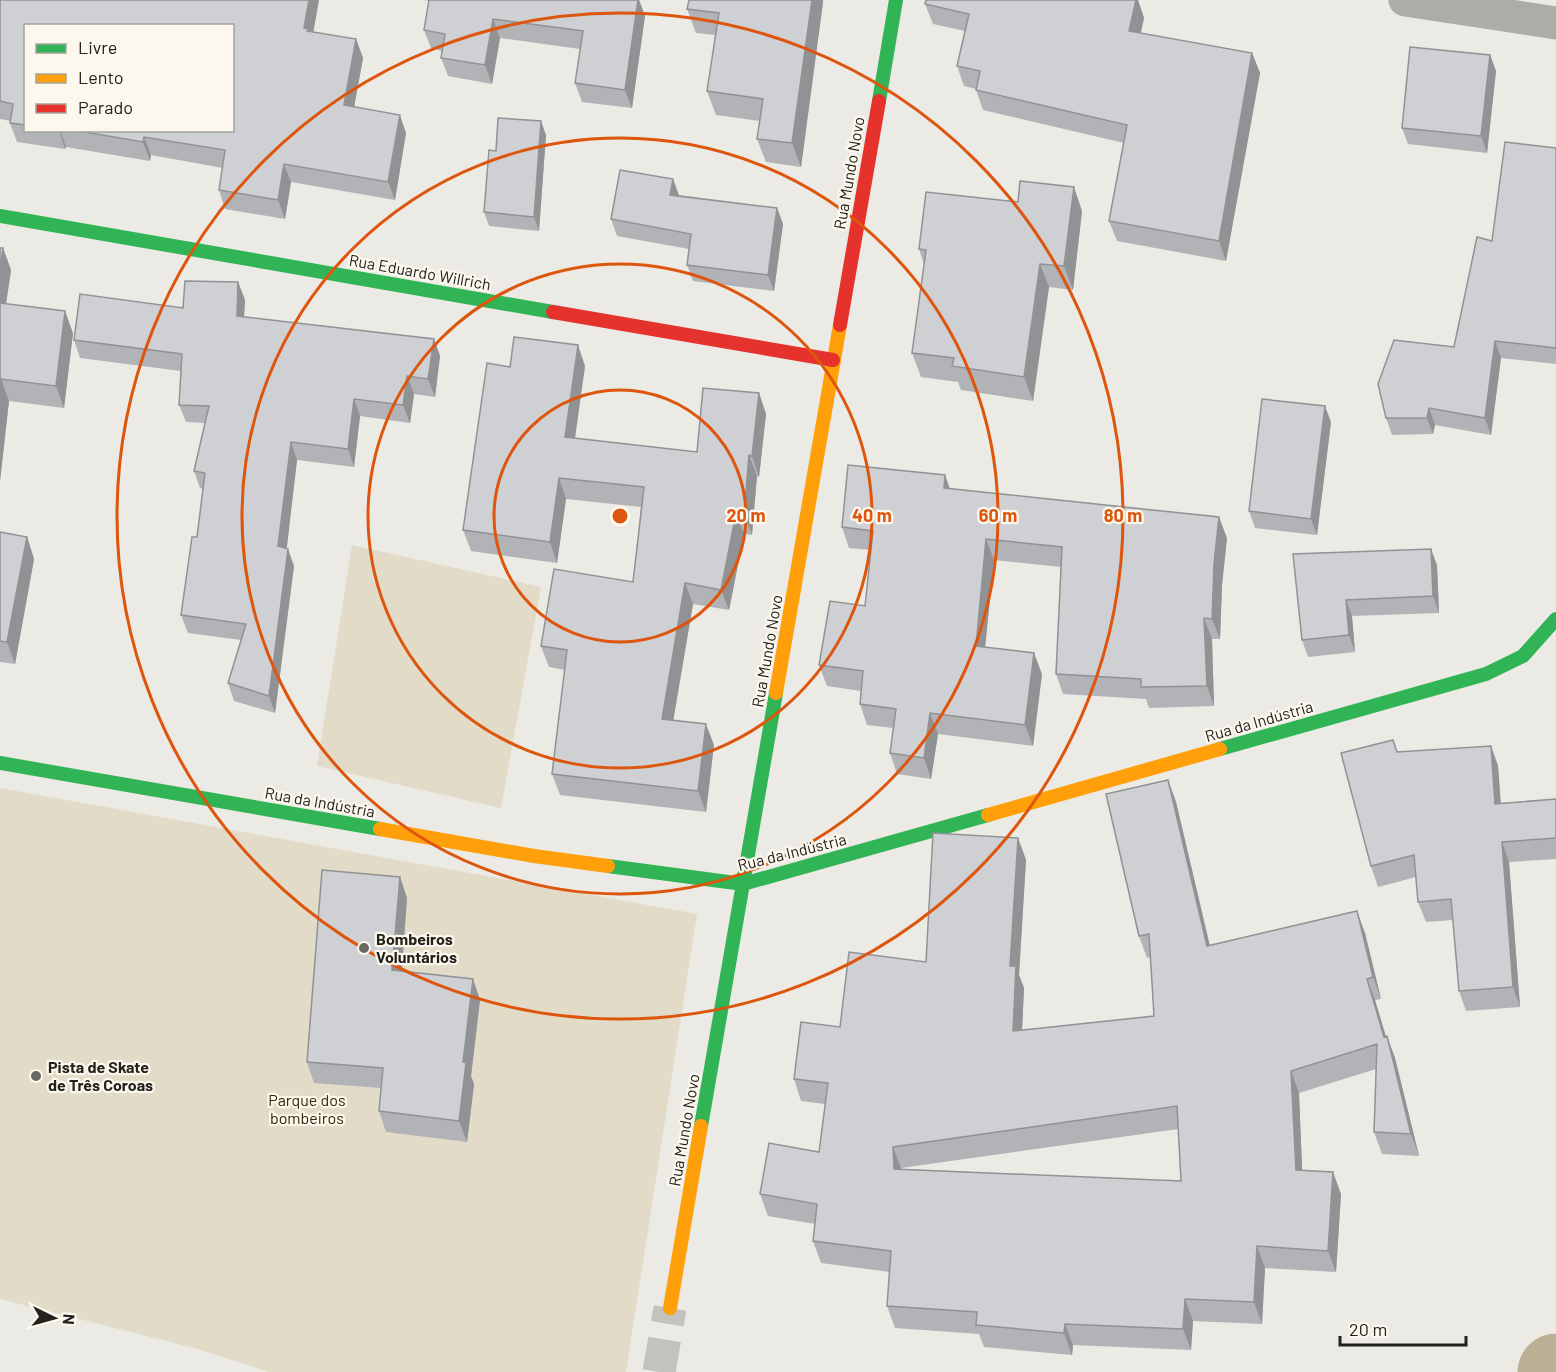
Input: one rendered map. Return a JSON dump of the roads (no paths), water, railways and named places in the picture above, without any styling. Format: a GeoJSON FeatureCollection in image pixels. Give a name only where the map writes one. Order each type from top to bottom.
{"type":"FeatureCollection","features":[{"type":"Feature","properties":{"kind":"main road","name":"Rua Mundo Novo"},"geometry":{"type":"LineString","coordinates":[[670,1308],[896,0]]}},
{"type":"Feature","properties":{"kind":"main road","name":"Rua Eduardo Willrich"},"geometry":{"type":"LineString","coordinates":[[0,216],[833,360]]}},
{"type":"Feature","properties":{"kind":"main road","name":"Rua da Indústria"},"geometry":{"type":"LineString","coordinates":[[0,763],[534,856],[743,884],[1486,674],[1523,656],[1556,619]]}},
{"type":"Feature","properties":{"kind":"street"},"geometry":{"type":"LineString","coordinates":[[1405,0],[1556,23]]}},
{"type":"Feature","properties":{"kind":"tunnel"},"geometry":{"type":"LineString","coordinates":[[659,1372],[670,1308]]}},
{"type":"Feature","properties":{"kind":"place","name":"Bombeiros Voluntários"},"geometry":{"type":"Point","coordinates":[364,948]}},
{"type":"Feature","properties":{"kind":"place","name":"Pista de Skate de Três Coroas"},"geometry":{"type":"Point","coordinates":[36,1076]}},
{"type":"Feature","properties":{"kind":"park label","name":"Parque dos bombeiros"},"geometry":{"type":"Point","coordinates":[307,1109]}}]}
